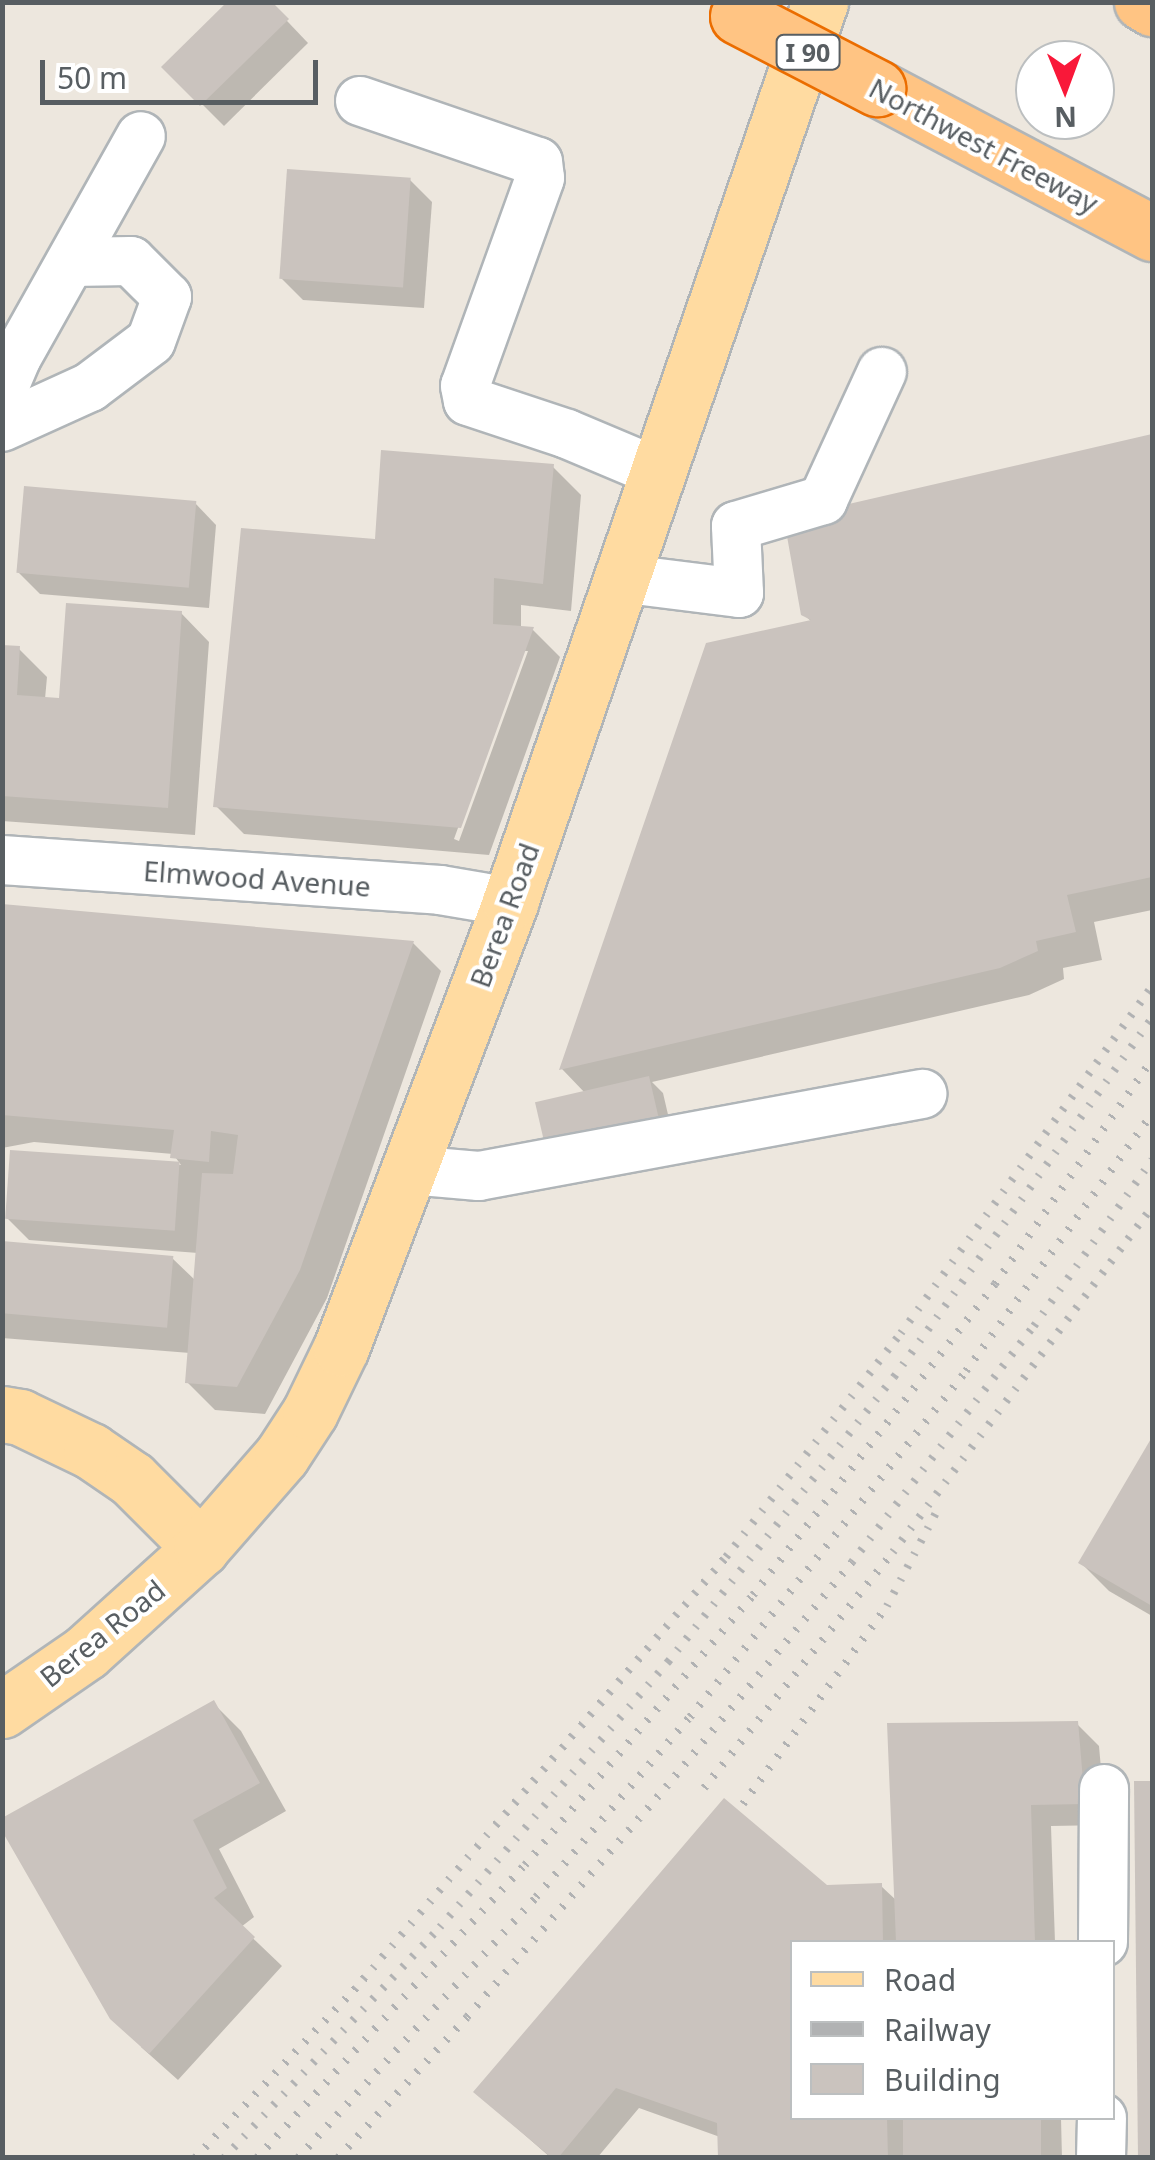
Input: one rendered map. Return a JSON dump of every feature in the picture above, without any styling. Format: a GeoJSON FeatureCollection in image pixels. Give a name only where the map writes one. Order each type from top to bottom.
{"type":"FeatureCollection","features":[{"type":"Feature","properties":{"kind":"highway"},"geometry":{"type":"LineString","coordinates":[[1142,2],[1152,8]]}},
{"type":"Feature","properties":{"kind":"highway","name":"Northwest Freeway"},"geometry":{"type":"LineString","coordinates":[[723,10],[1152,233]]}},
{"type":"Feature","properties":{"kind":"main road","name":"Berea Road"},"geometry":{"type":"LineString","coordinates":[[2,1710],[86,1652],[202,1548],[266,1478],[310,1412],[367,1285],[510,902],[820,2]]}},
{"type":"Feature","properties":{"kind":"main road"},"geometry":{"type":"LineString","coordinates":[[2,1414],[20,1417],[91,1450],[132,1479],[202,1548]]}},
{"type":"Feature","properties":{"kind":"street"},"geometry":{"type":"LineString","coordinates":[[360,100],[538,162],[540,178],[465,386],[468,401],[567,434],[656,471]]}},
{"type":"Feature","properties":{"kind":"street"},"geometry":{"type":"LineString","coordinates":[[2,392],[141,136]]}},
{"type":"Feature","properties":{"kind":"street"},"geometry":{"type":"LineString","coordinates":[[2,427],[90,387],[151,341],[166,297],[131,261],[70,262]]}},
{"type":"Feature","properties":{"kind":"street"},"geometry":{"type":"LineString","coordinates":[[619,578],[739,593],[736,526],[823,500],[882,372]]}},
{"type":"Feature","properties":{"kind":"street","name":"Elmwood Avenue"},"geometry":{"type":"LineString","coordinates":[[2,860],[440,890],[510,902]]}},
{"type":"Feature","properties":{"kind":"street"},"geometry":{"type":"LineString","coordinates":[[410,1170],[479,1176],[922,1094]]}},
{"type":"Feature","properties":{"kind":"street"},"geometry":{"type":"LineString","coordinates":[[1103,1940],[1104,1789]]}},
{"type":"Feature","properties":{"kind":"street"},"geometry":{"type":"LineString","coordinates":[[1102,2120],[1102,2158]]}},
{"type":"Feature","properties":{"kind":"building"},"geometry":{"type":"Polygon","coordinates":[[[227,2],[272,2],[289,19],[200,106],[161,67],[227,2]]]}},
{"type":"Feature","properties":{"kind":"building"},"geometry":{"type":"Polygon","coordinates":[[[287,169],[411,178],[403,287],[279,279],[287,169]]]}},
{"type":"Feature","properties":{"kind":"building"},"geometry":{"type":"Polygon","coordinates":[[[1152,434],[1152,877],[1067,895],[1076,932],[1036,941],[1038,951],[1000,968],[559,1070],[706,643],[811,620],[801,615],[785,525],[788,518],[1152,434]]]}},
{"type":"Feature","properties":{"kind":"building"},"geometry":{"type":"Polygon","coordinates":[[[381,450],[554,464],[543,584],[494,578],[493,624],[534,627],[461,828],[213,807],[241,528],[375,539],[381,450]]]}},
{"type":"Feature","properties":{"kind":"building"},"geometry":{"type":"Polygon","coordinates":[[[24,486],[196,501],[189,588],[16,573],[24,486]]]}},
{"type":"Feature","properties":{"kind":"building"},"geometry":{"type":"Polygon","coordinates":[[[66,603],[182,611],[168,808],[2,796],[2,645],[20,646],[17,695],[59,698],[66,603]]]}},
{"type":"Feature","properties":{"kind":"building"},"geometry":{"type":"Polygon","coordinates":[[[2,904],[414,941],[300,1270],[237,1387],[185,1383],[202,1173],[233,1174],[238,1135],[211,1131],[209,1162],[170,1158],[174,1130],[2,1115],[2,904]]]}},
{"type":"Feature","properties":{"kind":"building"},"geometry":{"type":"Polygon","coordinates":[[[649,1076],[660,1122],[546,1148],[535,1102],[649,1076]]]}},
{"type":"Feature","properties":{"kind":"building"},"geometry":{"type":"Polygon","coordinates":[[[10,1150],[180,1162],[175,1231],[5,1219],[10,1150]]]}},
{"type":"Feature","properties":{"kind":"building"},"geometry":{"type":"Polygon","coordinates":[[[2,1241],[173,1256],[167,1328],[2,1313],[2,1241]]]}},
{"type":"Feature","properties":{"kind":"building"},"geometry":{"type":"Polygon","coordinates":[[[1152,1437],[1152,1606],[1078,1563],[1152,1437]]]}},
{"type":"Feature","properties":{"kind":"building"},"geometry":{"type":"Polygon","coordinates":[[[214,1700],[260,1783],[193,1820],[227,1888],[214,1898],[255,1937],[149,2054],[110,2019],[2,1831],[2,1818],[214,1700]]]}},
{"type":"Feature","properties":{"kind":"building"},"geometry":{"type":"Polygon","coordinates":[[[1078,1721],[1085,1804],[1031,1805],[1035,1940],[896,1940],[887,1723],[1078,1721]]]}},
{"type":"Feature","properties":{"kind":"building"},"geometry":{"type":"Polygon","coordinates":[[[1134,1781],[1152,1781],[1152,2158],[1138,2158],[1134,1781]]]}},
{"type":"Feature","properties":{"kind":"building"},"geometry":{"type":"Polygon","coordinates":[[[724,1798],[827,1885],[882,1883],[883,1940],[790,1940],[790,2120],[887,2120],[888,2158],[718,2158],[717,2123],[616,2088],[558,2158],[552,2158],[473,2092],[724,1798]]]}},
{"type":"Feature","properties":{"kind":"building"},"geometry":{"type":"Polygon","coordinates":[[[903,2120],[1041,2120],[1041,2158],[903,2158],[903,2120]]]}},
{"type":"Feature","properties":{"kind":"railway"},"geometry":{"type":"LineString","coordinates":[[195,2158],[354,1990],[726,1557],[901,1333],[1152,986]]}},
{"type":"Feature","properties":{"kind":"railway"},"geometry":{"type":"LineString","coordinates":[[224,2158],[440,1927],[668,1662],[894,1377],[1152,1018]]}},
{"type":"Feature","properties":{"kind":"railway"},"geometry":{"type":"LineString","coordinates":[[257,2158],[525,1865],[753,1595],[995,1284],[1152,1060]]}},
{"type":"Feature","properties":{"kind":"railway"},"geometry":{"type":"LineString","coordinates":[[298,2158],[536,1897],[690,1717],[966,1371],[1152,1114]]}},
{"type":"Feature","properties":{"kind":"railway"},"geometry":{"type":"LineString","coordinates":[[338,2158],[467,2017],[666,1787],[852,1562],[1034,1326],[1152,1160]]}},
{"type":"Feature","properties":{"kind":"railway"},"geometry":{"type":"LineString","coordinates":[[704,1788],[893,1552],[1152,1207]]}},
{"type":"Feature","properties":{"kind":"railway"},"geometry":{"type":"LineString","coordinates":[[743,1804],[887,1606],[938,1509]]}}]}
